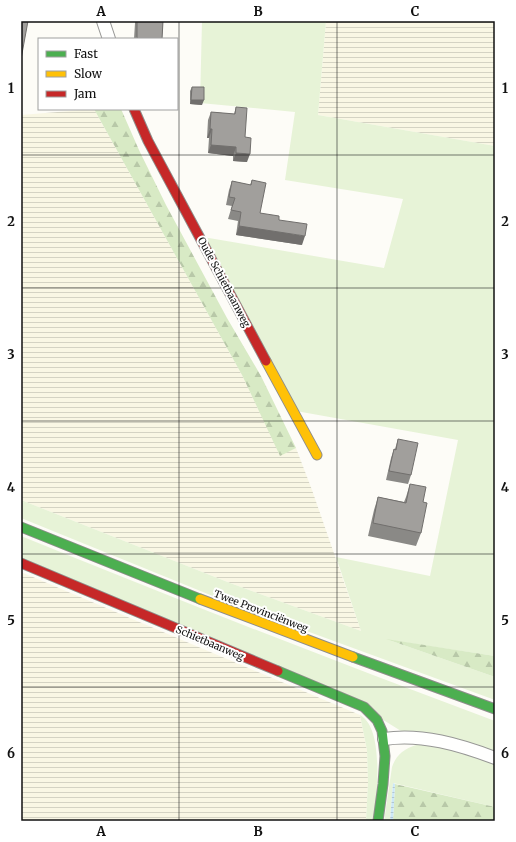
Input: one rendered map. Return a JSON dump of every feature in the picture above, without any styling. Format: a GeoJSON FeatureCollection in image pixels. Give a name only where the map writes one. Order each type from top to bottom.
{"type":"FeatureCollection","features":[{"type":"Feature","properties":{"kind":"street"},"geometry":{"type":"LineString","coordinates":[[103,21],[109,38]]}},
{"type":"Feature","properties":{"kind":"street","name":"Oude Schietbaanweg"},"geometry":{"type":"LineString","coordinates":[[134,110],[148,141],[317,455]]}},
{"type":"Feature","properties":{"kind":"street","name":"Twee Provinciënweg"},"geometry":{"type":"LineString","coordinates":[[21,527],[138,575],[272,627],[495,709]]}},
{"type":"Feature","properties":{"kind":"street","name":"Schietbaanweg"},"geometry":{"type":"LineString","coordinates":[[21,564],[364,707],[376,720],[384,739],[384,778],[378,821]]}},
{"type":"Feature","properties":{"kind":"street"},"geometry":{"type":"LineString","coordinates":[[384,739],[424,739],[440,741],[495,758]]}},
{"type":"Feature","properties":{"kind":"shaded area"},"geometry":{"type":"Polygon","coordinates":[[[326,21],[495,21],[495,146],[318,115],[326,21]]]}},
{"type":"Feature","properties":{"kind":"shaded area"},"geometry":{"type":"Polygon","coordinates":[[[95,110],[242,375],[280,455],[296,448],[361,631],[230,583],[21,500],[21,115],[95,110]]]}},
{"type":"Feature","properties":{"kind":"shaded area"},"geometry":{"type":"Polygon","coordinates":[[[21,572],[360,715],[367,750],[368,782],[366,821],[21,821],[21,572]]]}},
{"type":"Feature","properties":{"kind":"green space"},"geometry":{"type":"Polygon","coordinates":[[[202,21],[326,21],[318,115],[495,146],[495,656],[389,640],[495,677],[495,700],[230,603],[21,518],[21,500],[230,583],[361,631],[336,557],[430,576],[458,440],[296,411],[203,237],[384,268],[403,199],[285,180],[295,112],[200,103],[202,21]]]}},
{"type":"Feature","properties":{"kind":"green space"},"geometry":{"type":"Polygon","coordinates":[[[95,110],[121,110],[166,205],[227,318],[261,376],[296,448],[280,456],[242,375],[95,110]]]}},
{"type":"Feature","properties":{"kind":"green space"},"geometry":{"type":"Polygon","coordinates":[[[21,536],[139,584],[495,721],[495,754],[439,736],[401,731],[385,721],[21,560],[21,536]]]}},
{"type":"Feature","properties":{"kind":"green space"},"geometry":{"type":"Polygon","coordinates":[[[386,639],[495,656],[495,677],[386,639]]]}},
{"type":"Feature","properties":{"kind":"green space"},"geometry":{"type":"Polygon","coordinates":[[[360,715],[368,723],[373,734],[376,748],[377,780],[375,821],[366,821],[368,782],[367,750],[360,715]]]}},
{"type":"Feature","properties":{"kind":"green space"},"geometry":{"type":"Polygon","coordinates":[[[416,745],[436,745],[446,747],[495,763],[495,807],[393,783],[390,821],[384,821],[392,767],[401,753],[416,745]]]}},
{"type":"Feature","properties":{"kind":"green space"},"geometry":{"type":"Polygon","coordinates":[[[395,784],[495,807],[495,821],[393,821],[395,784]]]}},
{"type":"Feature","properties":{"kind":"water"},"geometry":{"type":"Polygon","coordinates":[[[393,783],[395,784],[393,821],[390,821],[393,783]]]}},
{"type":"Feature","properties":{"kind":"building"},"geometry":{"type":"Polygon","coordinates":[[[21,21],[28,21],[21,59],[21,21]]]}},
{"type":"Feature","properties":{"kind":"building"},"geometry":{"type":"Polygon","coordinates":[[[137,21],[163,21],[162,38],[137,37],[137,21]]]}},
{"type":"Feature","properties":{"kind":"building"},"geometry":{"type":"Polygon","coordinates":[[[192,87],[204,87],[204,100],[191,100],[192,87]]]}},
{"type":"Feature","properties":{"kind":"building"},"geometry":{"type":"Polygon","coordinates":[[[236,107],[247,108],[245,137],[251,138],[250,154],[236,153],[236,147],[211,145],[211,112],[235,114],[236,107]]]}},
{"type":"Feature","properties":{"kind":"building"},"geometry":{"type":"Polygon","coordinates":[[[252,180],[266,183],[260,213],[279,216],[279,220],[307,224],[305,236],[239,226],[241,212],[231,210],[235,198],[229,197],[232,181],[251,185],[252,180]]]}},
{"type":"Feature","properties":{"kind":"building"},"geometry":{"type":"Polygon","coordinates":[[[398,439],[418,443],[411,475],[389,471],[398,439]]]}},
{"type":"Feature","properties":{"kind":"building"},"geometry":{"type":"Polygon","coordinates":[[[410,484],[426,487],[423,502],[427,503],[421,533],[373,523],[378,497],[406,503],[410,484]]]}},
{"type":"Feature","properties":{"kind":"traffic: fast"},"geometry":{"type":"LineString","coordinates":[[21,527],[200,599]]}},
{"type":"Feature","properties":{"kind":"traffic: fast"},"geometry":{"type":"LineString","coordinates":[[353,657],[495,709]]}},
{"type":"Feature","properties":{"kind":"traffic: fast"},"geometry":{"type":"LineString","coordinates":[[278,671],[364,707],[377,720],[382,731],[385,756],[378,821]]}},
{"type":"Feature","properties":{"kind":"traffic: slow"},"geometry":{"type":"LineString","coordinates":[[266,361],[317,455]]}},
{"type":"Feature","properties":{"kind":"traffic: slow"},"geometry":{"type":"LineString","coordinates":[[200,599],[353,657]]}},
{"type":"Feature","properties":{"kind":"traffic: jam"},"geometry":{"type":"LineString","coordinates":[[134,110],[148,141],[266,361]]}},
{"type":"Feature","properties":{"kind":"traffic: jam"},"geometry":{"type":"LineString","coordinates":[[21,563],[278,671]]}}]}
